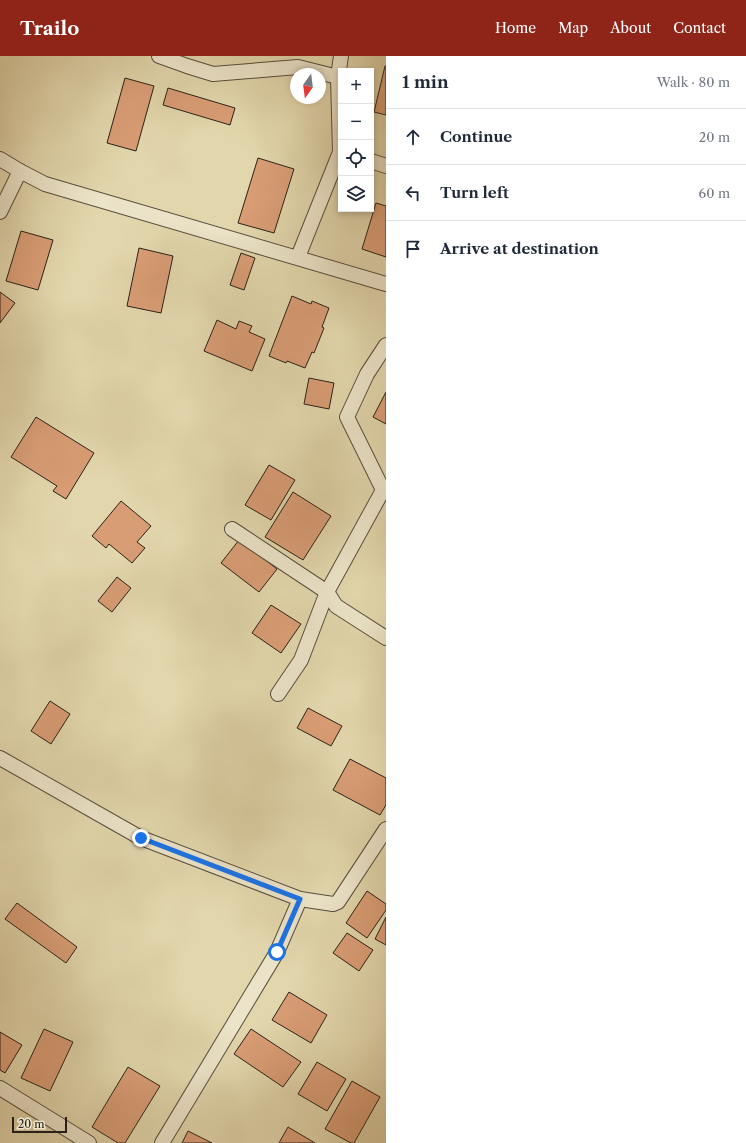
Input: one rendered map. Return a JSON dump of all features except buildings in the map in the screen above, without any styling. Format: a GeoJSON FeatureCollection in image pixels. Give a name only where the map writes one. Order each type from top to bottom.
{"type":"FeatureCollection","features":[{"type":"Feature","properties":{"kind":"street"},"geometry":{"type":"LineString","coordinates":[[159,56],[213,74],[298,67],[338,77]]}},
{"type":"Feature","properties":{"kind":"street"},"geometry":{"type":"LineString","coordinates":[[339,68],[341,56]]}},
{"type":"Feature","properties":{"kind":"street"},"geometry":{"type":"LineString","coordinates":[[339,104],[341,140]]}},
{"type":"Feature","properties":{"kind":"street"},"geometry":{"type":"LineString","coordinates":[[0,159],[45,184],[386,284]]}},
{"type":"Feature","properties":{"kind":"street"},"geometry":{"type":"LineString","coordinates":[[298,258],[338,159]]}},
{"type":"Feature","properties":{"kind":"street"},"geometry":{"type":"LineString","coordinates":[[374,162],[386,166]]}},
{"type":"Feature","properties":{"kind":"street"},"geometry":{"type":"LineString","coordinates":[[0,212],[20,171]]}},
{"type":"Feature","properties":{"kind":"street"},"geometry":{"type":"LineString","coordinates":[[278,694],[301,660],[327,592],[383,490],[347,417],[367,374],[386,345]]}},
{"type":"Feature","properties":{"kind":"street"},"geometry":{"type":"LineString","coordinates":[[232,529],[327,592],[336,606],[386,638]]}},
{"type":"Feature","properties":{"kind":"street"},"geometry":{"type":"LineString","coordinates":[[0,758],[141,838],[300,899],[333,904],[338,902],[386,829]]}},
{"type":"Feature","properties":{"kind":"street"},"geometry":{"type":"LineString","coordinates":[[162,1143],[277,952],[300,899]]}},
{"type":"Feature","properties":{"kind":"street"},"geometry":{"type":"LineString","coordinates":[[0,1088],[89,1143]]}},
{"type":"Feature","properties":{"kind":"route"},"geometry":{"type":"LineString","coordinates":[[141,838],[300,899],[277,952]]}}]}
